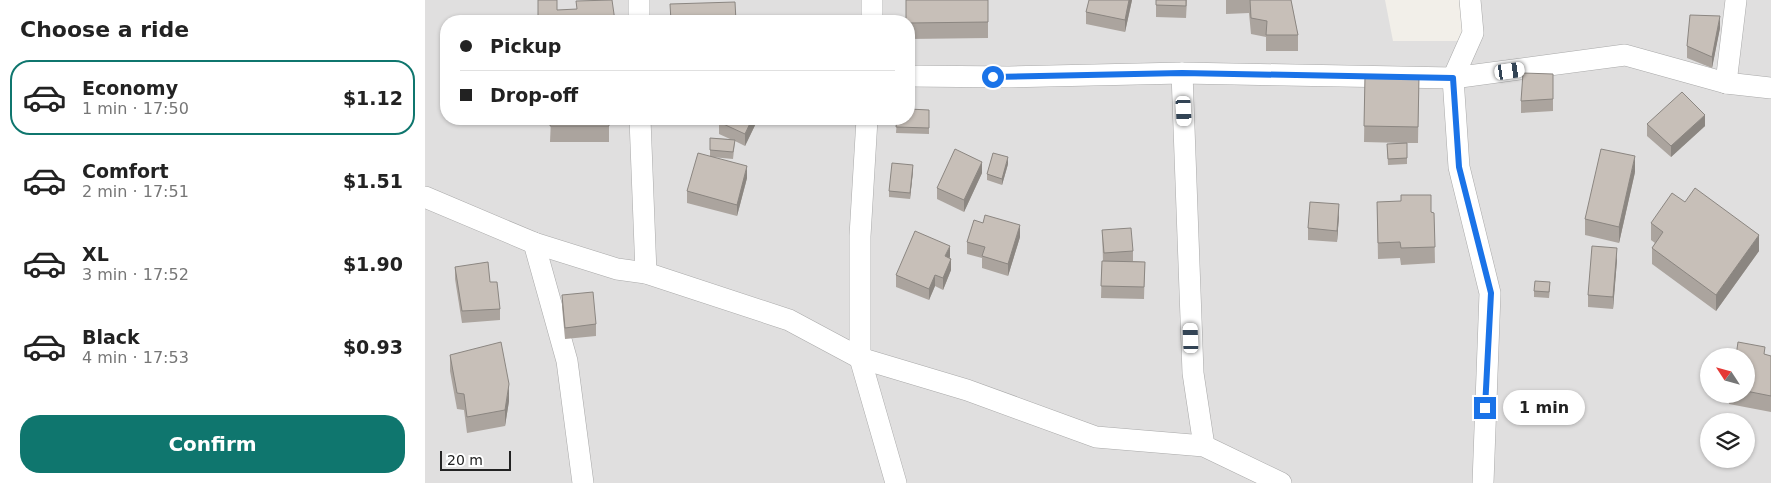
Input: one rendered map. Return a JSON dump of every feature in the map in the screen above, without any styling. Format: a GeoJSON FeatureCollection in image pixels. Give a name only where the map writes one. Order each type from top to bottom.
{"type":"FeatureCollection","features":[{"type":"Feature","properties":{"kind":"street"},"geometry":{"type":"LineString","coordinates":[[639,0],[639,15]]}},
{"type":"Feature","properties":{"kind":"street"},"geometry":{"type":"LineString","coordinates":[[871,15],[872,0]]}},
{"type":"Feature","properties":{"kind":"street"},"geometry":{"type":"LineString","coordinates":[[1470,0],[1473,33],[1453,78],[1459,167],[1491,293],[1483,483]]}},
{"type":"Feature","properties":{"kind":"street"},"geometry":{"type":"LineString","coordinates":[[1726,83],[1736,0]]}},
{"type":"Feature","properties":{"kind":"street"},"geometry":{"type":"LineString","coordinates":[[915,76],[1009,77],[1182,73],[1453,78],[1625,54],[1726,83],[1771,88]]}},
{"type":"Feature","properties":{"kind":"street"},"geometry":{"type":"LineString","coordinates":[[1182,73],[1193,373],[1204,446]]}},
{"type":"Feature","properties":{"kind":"street"},"geometry":{"type":"LineString","coordinates":[[641,125],[646,273]]}},
{"type":"Feature","properties":{"kind":"street"},"geometry":{"type":"LineString","coordinates":[[867,125],[860,236],[860,358],[896,483]]}},
{"type":"Feature","properties":{"kind":"street"},"geometry":{"type":"LineString","coordinates":[[425,197],[534,242],[617,269],[646,273],[789,320],[860,358],[967,390],[1096,437],[1204,446],[1281,483]]}},
{"type":"Feature","properties":{"kind":"street"},"geometry":{"type":"LineString","coordinates":[[534,242],[567,362],[583,483]]}},
{"type":"Feature","properties":{"kind":"shaded area"},"geometry":{"type":"Polygon","coordinates":[[[425,0],[1385,0],[1393,41],[1463,41],[1464,0],[1771,0],[1771,483],[425,483],[425,0]]]}},
{"type":"Feature","properties":{"kind":"building"},"geometry":{"type":"Polygon","coordinates":[[[538,0],[557,0],[557,10],[577,9],[576,1],[612,0],[614,15],[538,15],[538,0]]]}},
{"type":"Feature","properties":{"kind":"building"},"geometry":{"type":"Polygon","coordinates":[[[906,0],[988,0],[988,22],[915,23],[915,15],[906,15],[906,0]]]}},
{"type":"Feature","properties":{"kind":"building"},"geometry":{"type":"Polygon","coordinates":[[[1089,0],[1129,0],[1125,20],[1086,12],[1089,0]]]}},
{"type":"Feature","properties":{"kind":"building"},"geometry":{"type":"Polygon","coordinates":[[[1156,0],[1186,0],[1186,6],[1156,5],[1156,0]]]}},
{"type":"Feature","properties":{"kind":"building"},"geometry":{"type":"Polygon","coordinates":[[[1250,0],[1291,0],[1298,35],[1266,35],[1267,21],[1251,18],[1250,0]]]}},
{"type":"Feature","properties":{"kind":"building"},"geometry":{"type":"Polygon","coordinates":[[[735,2],[736,15],[671,15],[670,4],[735,2]]]}},
{"type":"Feature","properties":{"kind":"building"},"geometry":{"type":"Polygon","coordinates":[[[1690,15],[1720,16],[1712,57],[1687,46],[1690,15]]]}},
{"type":"Feature","properties":{"kind":"building"},"geometry":{"type":"Polygon","coordinates":[[[1523,73],[1553,74],[1553,99],[1521,101],[1523,73]]]}},
{"type":"Feature","properties":{"kind":"building"},"geometry":{"type":"Polygon","coordinates":[[[1365,76],[1419,77],[1418,127],[1364,126],[1365,76]]]}},
{"type":"Feature","properties":{"kind":"building"},"geometry":{"type":"Polygon","coordinates":[[[1682,92],[1705,115],[1671,146],[1647,124],[1682,92]]]}},
{"type":"Feature","properties":{"kind":"building"},"geometry":{"type":"Polygon","coordinates":[[[915,109],[929,110],[929,128],[896,127],[896,125],[915,125],[915,109]]]}},
{"type":"Feature","properties":{"kind":"building"},"geometry":{"type":"Polygon","coordinates":[[[550,125],[609,125],[609,126],[550,125]]]}},
{"type":"Feature","properties":{"kind":"building"},"geometry":{"type":"Polygon","coordinates":[[[726,125],[749,125],[745,134],[726,125]]]}},
{"type":"Feature","properties":{"kind":"building"},"geometry":{"type":"Polygon","coordinates":[[[710,138],[735,140],[733,152],[710,150],[710,138]]]}},
{"type":"Feature","properties":{"kind":"building"},"geometry":{"type":"Polygon","coordinates":[[[1407,143],[1407,158],[1388,159],[1387,144],[1407,143]]]}},
{"type":"Feature","properties":{"kind":"building"},"geometry":{"type":"Polygon","coordinates":[[[955,149],[982,162],[964,200],[937,188],[955,149]]]}},
{"type":"Feature","properties":{"kind":"building"},"geometry":{"type":"Polygon","coordinates":[[[1601,149],[1635,156],[1619,227],[1585,219],[1601,149]]]}},
{"type":"Feature","properties":{"kind":"building"},"geometry":{"type":"Polygon","coordinates":[[[698,153],[747,166],[737,205],[687,191],[698,153]]]}},
{"type":"Feature","properties":{"kind":"building"},"geometry":{"type":"Polygon","coordinates":[[[993,153],[1008,157],[1002,179],[987,174],[993,153]]]}},
{"type":"Feature","properties":{"kind":"building"},"geometry":{"type":"Polygon","coordinates":[[[892,163],[913,165],[910,193],[889,191],[892,163]]]}},
{"type":"Feature","properties":{"kind":"building"},"geometry":{"type":"Polygon","coordinates":[[[1695,188],[1759,235],[1716,295],[1652,248],[1663,232],[1651,223],[1672,193],[1685,202],[1695,188]]]}},
{"type":"Feature","properties":{"kind":"building"},"geometry":{"type":"Polygon","coordinates":[[[1401,195],[1431,195],[1431,212],[1434,213],[1435,247],[1401,248],[1400,242],[1378,243],[1377,202],[1401,201],[1401,195]]]}},
{"type":"Feature","properties":{"kind":"building"},"geometry":{"type":"Polygon","coordinates":[[[1310,202],[1339,204],[1337,231],[1308,228],[1310,202]]]}},
{"type":"Feature","properties":{"kind":"building"},"geometry":{"type":"Polygon","coordinates":[[[985,215],[1020,225],[1008,264],[982,256],[985,247],[967,242],[974,220],[983,223],[985,215]]]}},
{"type":"Feature","properties":{"kind":"building"},"geometry":{"type":"Polygon","coordinates":[[[1131,228],[1133,251],[1104,253],[1102,230],[1131,228]]]}},
{"type":"Feature","properties":{"kind":"building"},"geometry":{"type":"Polygon","coordinates":[[[915,231],[950,246],[945,256],[951,259],[943,278],[935,275],[929,289],[896,275],[915,231]]]}},
{"type":"Feature","properties":{"kind":"building"},"geometry":{"type":"Polygon","coordinates":[[[1592,246],[1617,248],[1613,297],[1588,295],[1592,246]]]}},
{"type":"Feature","properties":{"kind":"building"},"geometry":{"type":"Polygon","coordinates":[[[1102,261],[1145,262],[1144,287],[1101,286],[1102,261]]]}},
{"type":"Feature","properties":{"kind":"building"},"geometry":{"type":"Polygon","coordinates":[[[488,262],[490,282],[497,282],[500,309],[462,311],[455,267],[488,262]]]}},
{"type":"Feature","properties":{"kind":"building"},"geometry":{"type":"Polygon","coordinates":[[[1535,281],[1550,282],[1549,292],[1534,291],[1535,281]]]}},
{"type":"Feature","properties":{"kind":"building"},"geometry":{"type":"Polygon","coordinates":[[[593,292],[596,324],[565,328],[562,295],[593,292]]]}},
{"type":"Feature","properties":{"kind":"building"},"geometry":{"type":"Polygon","coordinates":[[[501,342],[509,384],[505,410],[467,417],[464,394],[457,393],[450,355],[501,342]]]}},
{"type":"Feature","properties":{"kind":"building"},"geometry":{"type":"Polygon","coordinates":[[[1738,342],[1765,347],[1764,354],[1771,356],[1771,396],[1755,393],[1755,348],[1737,348],[1738,342]]]}},
{"type":"Feature","properties":{"kind":"route"},"geometry":{"type":"LineString","coordinates":[[993,77],[1182,73],[1453,78],[1459,167],[1491,293],[1485,408]]}}]}
